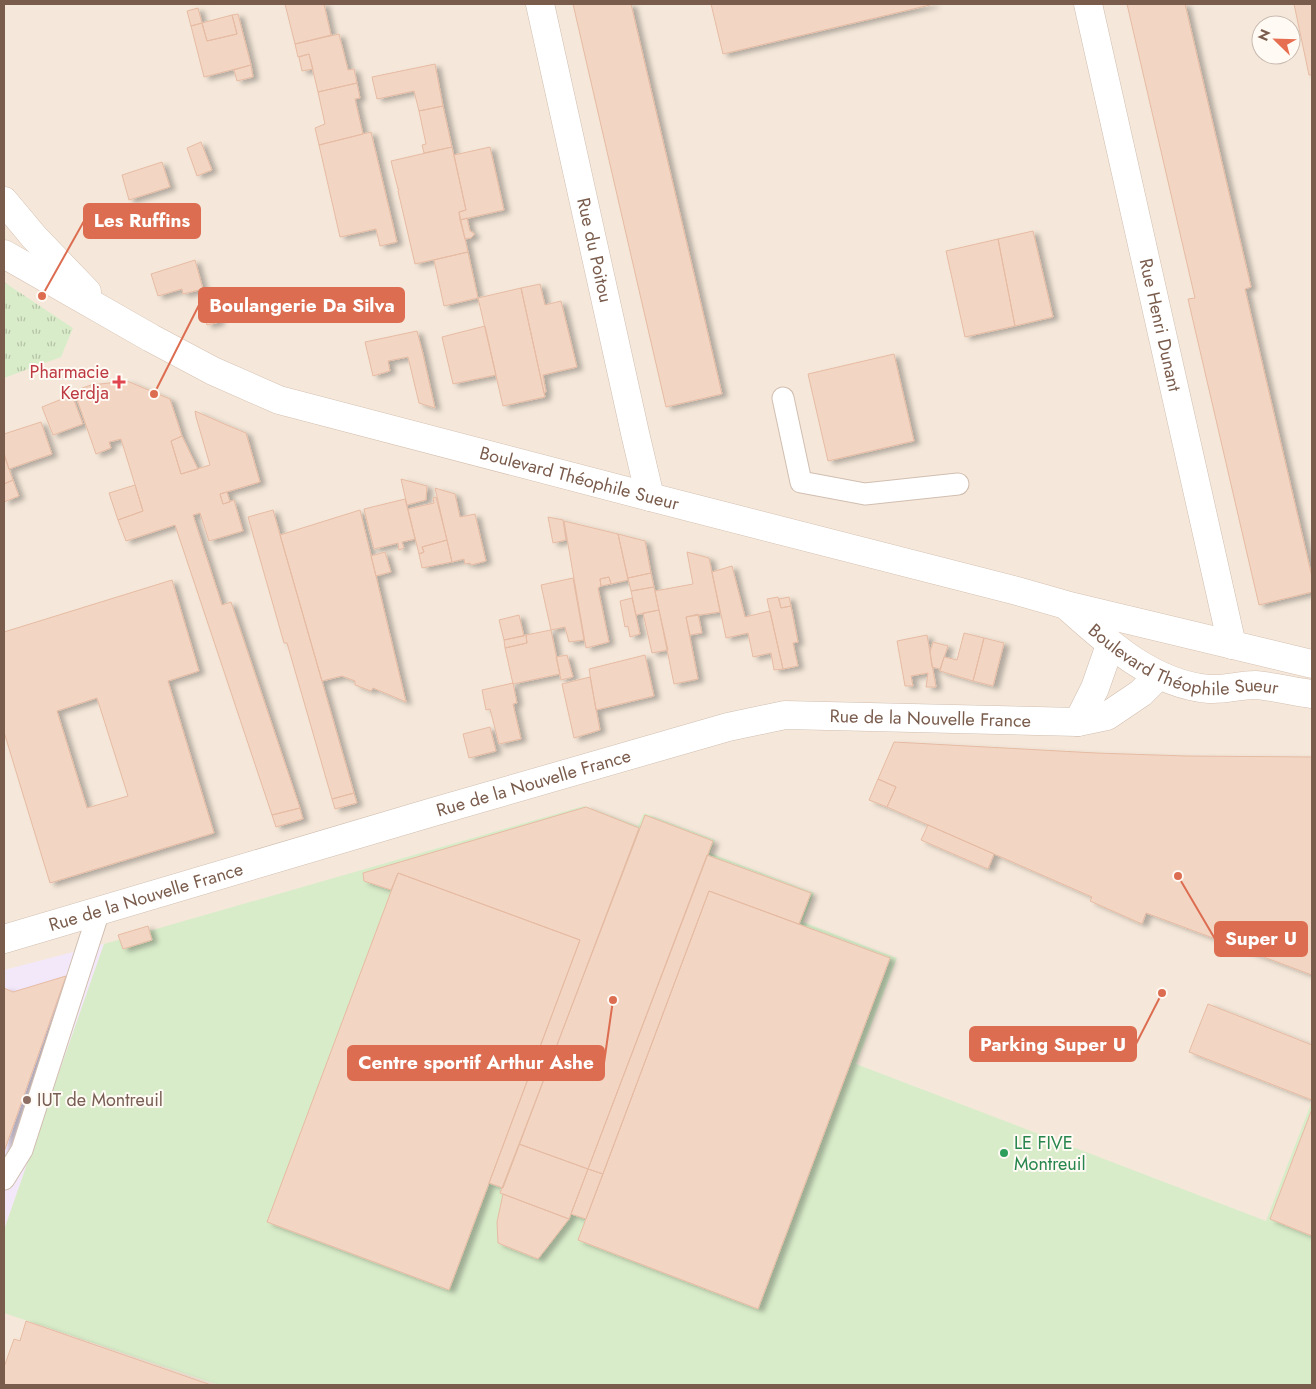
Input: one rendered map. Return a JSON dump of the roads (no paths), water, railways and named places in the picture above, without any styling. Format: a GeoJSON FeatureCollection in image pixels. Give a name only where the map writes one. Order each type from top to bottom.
{"type":"FeatureCollection","features":[{"type":"Feature","properties":{"kind":"street","name":"Rue du Poitou"},"geometry":{"type":"LineString","coordinates":[[540,4],[634,433],[650,497]]}},
{"type":"Feature","properties":{"kind":"street","name":"Rue Henri Dunant"},"geometry":{"type":"LineString","coordinates":[[1088,4],[1232,645]]}},
{"type":"Feature","properties":{"kind":"street","name":"Boulevard Théophile Sueur"},"geometry":{"type":"LineString","coordinates":[[4,201],[34,237],[109,314]]}},
{"type":"Feature","properties":{"kind":"street","name":"Boulevard Théophile Sueur"},"geometry":{"type":"LineString","coordinates":[[4,254],[151,338],[214,371],[279,400],[1066,605],[1312,664]]}},
{"type":"Feature","properties":{"kind":"street","name":"Boulevard Théophile Sueur"},"geometry":{"type":"LineString","coordinates":[[1066,605],[1110,645],[1158,676],[1187,685],[1211,689],[1256,685],[1312,694]]}},
{"type":"Feature","properties":{"kind":"street"},"geometry":{"type":"LineString","coordinates":[[1078,722],[1095,688],[1110,645]]}},
{"type":"Feature","properties":{"kind":"street","name":"Rue de la Nouvelle France"},"geometry":{"type":"LineString","coordinates":[[4,939],[719,730],[784,714],[1078,722],[1107,716],[1141,692],[1158,676]]}},
{"type":"Feature","properties":{"kind":"lane"},"geometry":{"type":"LineString","coordinates":[[783,398],[801,482],[865,494],[958,484]]}},
{"type":"Feature","properties":{"kind":"lane"},"geometry":{"type":"LineString","coordinates":[[4,1180],[22,1150],[105,909]]}},
{"type":"Feature","properties":{"kind":"place","name":"Les Ruffins"},"geometry":{"type":"Point","coordinates":[42,296]}},
{"type":"Feature","properties":{"kind":"place","name":"Pharmacie Kerdja"},"geometry":{"type":"Point","coordinates":[119,382]}},
{"type":"Feature","properties":{"kind":"place","name":"Boulangerie Da Silva"},"geometry":{"type":"Point","coordinates":[154,394]}},
{"type":"Feature","properties":{"kind":"place","name":"Super U"},"geometry":{"type":"Point","coordinates":[1178,876]}},
{"type":"Feature","properties":{"kind":"place","name":"Parking Super U"},"geometry":{"type":"Point","coordinates":[1162,993]}},
{"type":"Feature","properties":{"kind":"place","name":"Centre sportif Arthur Ashe"},"geometry":{"type":"Point","coordinates":[613,1000]}},
{"type":"Feature","properties":{"kind":"place","name":"IUT de Montreuil"},"geometry":{"type":"Point","coordinates":[27,1100]}},
{"type":"Feature","properties":{"kind":"place","name":"LE FIVE Montreuil"},"geometry":{"type":"Point","coordinates":[1004,1153]}}]}
